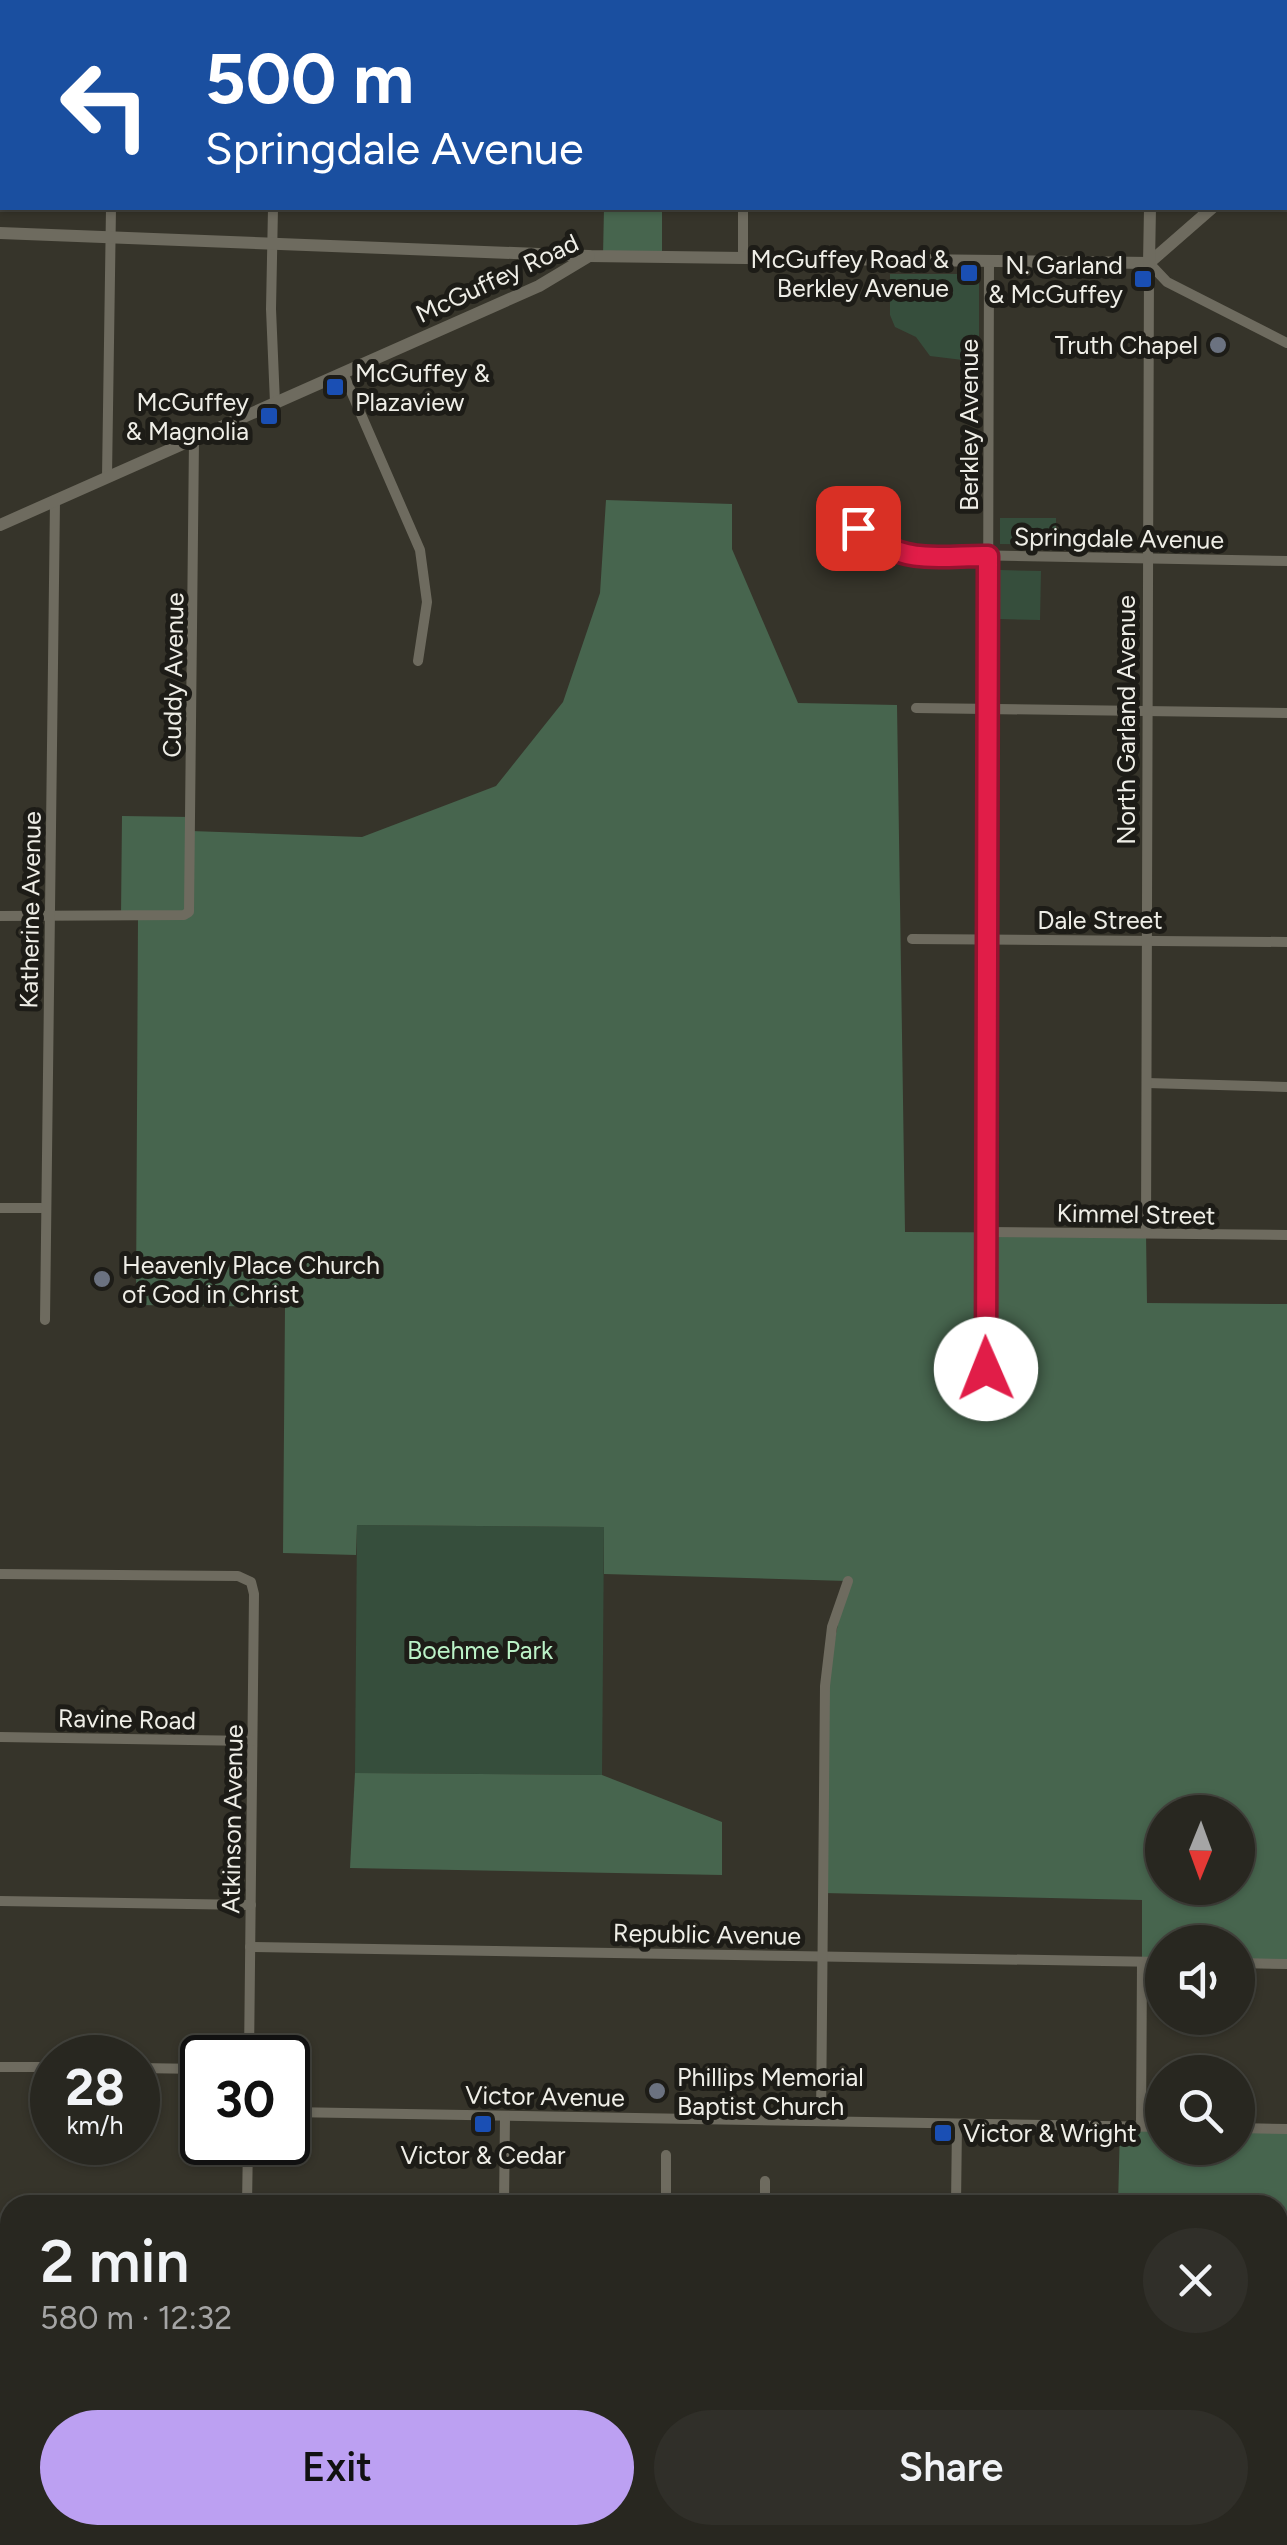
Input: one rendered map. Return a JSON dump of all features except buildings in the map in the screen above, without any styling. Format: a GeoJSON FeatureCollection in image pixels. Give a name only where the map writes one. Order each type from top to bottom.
{"type":"FeatureCollection","features":[{"type":"Feature","properties":{"kind":"street"},"geometry":{"type":"LineString","coordinates":[[108,477],[110,210]]}},
{"type":"Feature","properties":{"kind":"street"},"geometry":{"type":"LineString","coordinates":[[274,210],[271,309],[275,403]]}},
{"type":"Feature","properties":{"kind":"street"},"geometry":{"type":"LineString","coordinates":[[742,258],[743,210]]}},
{"type":"Feature","properties":{"kind":"street","name":"North Garland Avenue"},"geometry":{"type":"LineString","coordinates":[[1146,1233],[1150,210]]}},
{"type":"Feature","properties":{"kind":"street"},"geometry":{"type":"LineString","coordinates":[[1210,210],[1149,263],[1166,282],[1287,344]]}},
{"type":"Feature","properties":{"kind":"street"},"geometry":{"type":"LineString","coordinates":[[0,233],[588,256]]}},
{"type":"Feature","properties":{"kind":"street","name":"McGuffey Road"},"geometry":{"type":"LineString","coordinates":[[0,525],[539,286],[588,256],[1149,263]]}},
{"type":"Feature","properties":{"kind":"street","name":"Berkley Avenue"},"geometry":{"type":"LineString","coordinates":[[986,1369],[990,261]]}},
{"type":"Feature","properties":{"kind":"street"},"geometry":{"type":"LineString","coordinates":[[343,373],[420,550],[427,602],[418,661]]}},
{"type":"Feature","properties":{"kind":"street","name":"Cuddy Avenue"},"geometry":{"type":"LineString","coordinates":[[50,916],[184,916],[189,912],[194,439]]}},
{"type":"Feature","properties":{"kind":"street","name":"Katherine Avenue"},"geometry":{"type":"LineString","coordinates":[[45,1320],[56,500]]}},
{"type":"Feature","properties":{"kind":"street","name":"Springdale Avenue"},"geometry":{"type":"LineString","coordinates":[[892,549],[914,554],[1287,562]]}},
{"type":"Feature","properties":{"kind":"street"},"geometry":{"type":"LineString","coordinates":[[916,708],[1287,713]]}},
{"type":"Feature","properties":{"kind":"street"},"geometry":{"type":"LineString","coordinates":[[0,916],[50,916]]}},
{"type":"Feature","properties":{"kind":"street","name":"Dale Street"},"geometry":{"type":"LineString","coordinates":[[912,939],[1287,942]]}},
{"type":"Feature","properties":{"kind":"street"},"geometry":{"type":"LineString","coordinates":[[1147,1083],[1287,1087]]}},
{"type":"Feature","properties":{"kind":"street"},"geometry":{"type":"LineString","coordinates":[[0,1208],[46,1208]]}},
{"type":"Feature","properties":{"kind":"street","name":"Kimmel Street"},"geometry":{"type":"LineString","coordinates":[[985,1232],[1287,1235]]}},
{"type":"Feature","properties":{"kind":"street","name":"Atkinson Avenue"},"geometry":{"type":"LineString","coordinates":[[0,1574],[238,1576],[251,1582],[254,1594],[249,2035]]}},
{"type":"Feature","properties":{"kind":"street"},"geometry":{"type":"LineString","coordinates":[[821,2121],[825,1686],[832,1626],[848,1580]]}},
{"type":"Feature","properties":{"kind":"street","name":"Ravine Road"},"geometry":{"type":"LineString","coordinates":[[0,1737],[252,1741]]}},
{"type":"Feature","properties":{"kind":"street"},"geometry":{"type":"LineString","coordinates":[[0,1901],[250,1905]]}},
{"type":"Feature","properties":{"kind":"street","name":"Republic Avenue"},"geometry":{"type":"LineString","coordinates":[[250,1947],[1142,1962]]}},
{"type":"Feature","properties":{"kind":"street"},"geometry":{"type":"LineString","coordinates":[[1140,2126],[1142,1962]]}},
{"type":"Feature","properties":{"kind":"street"},"geometry":{"type":"LineString","coordinates":[[1255,1963],[1287,1964]]}},
{"type":"Feature","properties":{"kind":"street"},"geometry":{"type":"LineString","coordinates":[[0,2067],[30,2067]]}},
{"type":"Feature","properties":{"kind":"street","name":"Victor Avenue"},"geometry":{"type":"LineString","coordinates":[[310,2112],[1145,2126]]}},
{"type":"Feature","properties":{"kind":"street"},"geometry":{"type":"LineString","coordinates":[[504,2195],[506,2116]]}},
{"type":"Feature","properties":{"kind":"street"},"geometry":{"type":"LineString","coordinates":[[956,2195],[957,2124]]}},
{"type":"Feature","properties":{"kind":"street"},"geometry":{"type":"LineString","coordinates":[[1255,2128],[1287,2129]]}},
{"type":"Feature","properties":{"kind":"street"},"geometry":{"type":"LineString","coordinates":[[666,2155],[666,2195]]}},
{"type":"Feature","properties":{"kind":"street"},"geometry":{"type":"LineString","coordinates":[[247,2195],[248,2165]]}},
{"type":"Feature","properties":{"kind":"street"},"geometry":{"type":"LineString","coordinates":[[765,2195],[766,2181]]}},
{"type":"Feature","properties":{"kind":"green space"},"geometry":{"type":"Polygon","coordinates":[[[604,210],[662,210],[662,257],[603,256],[604,210]]]}},
{"type":"Feature","properties":{"kind":"green space"},"geometry":{"type":"Polygon","coordinates":[[[890,274],[979,274],[979,362],[930,356],[916,337],[895,327],[890,315],[890,274]]]}},
{"type":"Feature","properties":{"kind":"green space"},"geometry":{"type":"Polygon","coordinates":[[[606,500],[732,504],[732,549],[798,703],[897,705],[905,1232],[1146,1233],[1147,1303],[1287,1304],[1287,1964],[1255,1963],[1255,1925],[1145,1925],[1142,1962],[1142,1900],[823,1893],[825,1686],[847,1581],[604,1574],[604,1527],[357,1525],[356,1555],[283,1553],[285,1307],[136,1305],[138,916],[121,916],[122,816],[191,817],[191,831],[362,837],[496,786],[563,702],[600,593],[606,500]]]}},
{"type":"Feature","properties":{"kind":"green space"},"geometry":{"type":"Polygon","coordinates":[[[1000,518],[1056,518],[1056,545],[1000,544],[1000,518]]]}},
{"type":"Feature","properties":{"kind":"green space"},"geometry":{"type":"Polygon","coordinates":[[[1000,570],[1041,571],[1040,620],[1000,619],[1000,570]]]}},
{"type":"Feature","properties":{"kind":"green space","name":"Boehme Park"},"geometry":{"type":"Polygon","coordinates":[[[357,1525],[604,1527],[602,1775],[355,1773],[357,1525]]]}},
{"type":"Feature","properties":{"kind":"green space"},"geometry":{"type":"Polygon","coordinates":[[[355,1773],[602,1775],[722,1822],[722,1875],[350,1868],[355,1773]]]}},
{"type":"Feature","properties":{"kind":"green space"},"geometry":{"type":"Polygon","coordinates":[[[1120,2126],[1145,2127],[1145,2165],[1255,2165],[1255,2128],[1287,2129],[1287,2195],[1118,2195],[1120,2126]]]}},
{"type":"Feature","properties":{"kind":"place","name":"McGuffey Road & Berkley Avenue"},"geometry":{"type":"Point","coordinates":[969,273]}},
{"type":"Feature","properties":{"kind":"place","name":"N. Garland & McGuffey"},"geometry":{"type":"Point","coordinates":[1143,279]}},
{"type":"Feature","properties":{"kind":"place","name":"Truth Chapel"},"geometry":{"type":"Point","coordinates":[1218,345]}},
{"type":"Feature","properties":{"kind":"place","name":"McGuffey & Plazaview"},"geometry":{"type":"Point","coordinates":[335,387]}},
{"type":"Feature","properties":{"kind":"place","name":"McGuffey & Magnolia"},"geometry":{"type":"Point","coordinates":[269,416]}},
{"type":"Feature","properties":{"kind":"place","name":"Heavenly Place Church of God in Christ"},"geometry":{"type":"Point","coordinates":[102,1279]}},
{"type":"Feature","properties":{"kind":"place","name":"Phillips Memorial Baptist Church"},"geometry":{"type":"Point","coordinates":[657,2091]}},
{"type":"Feature","properties":{"kind":"place","name":"Victor & Cedar"},"geometry":{"type":"Point","coordinates":[483,2124]}},
{"type":"Feature","properties":{"kind":"place","name":"Victor & Wright"},"geometry":{"type":"Point","coordinates":[943,2133]}},
{"type":"Feature","properties":{"kind":"route"},"geometry":{"type":"LineString","coordinates":[[858,528],[870,531],[892,549],[914,554],[988,556],[986,1369]]}}]}
